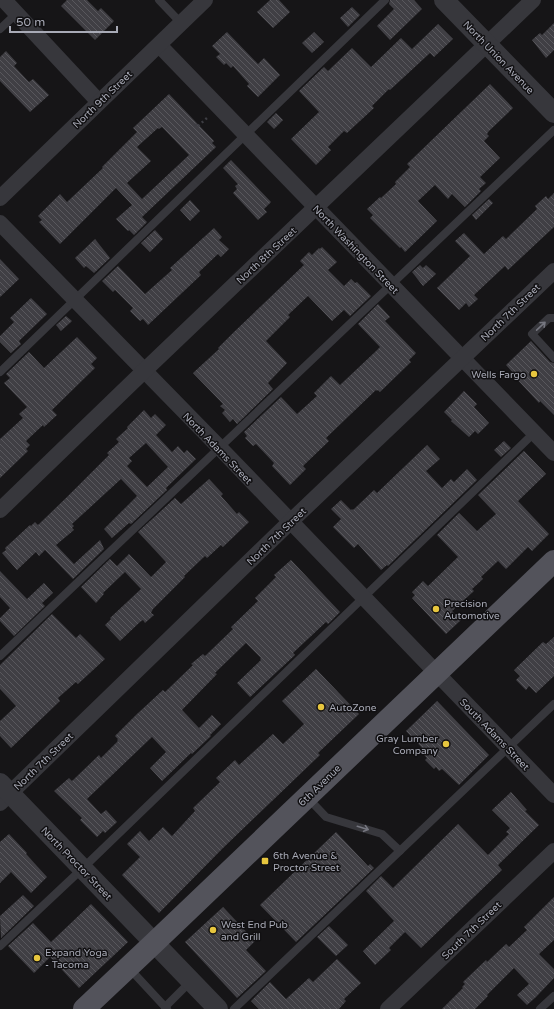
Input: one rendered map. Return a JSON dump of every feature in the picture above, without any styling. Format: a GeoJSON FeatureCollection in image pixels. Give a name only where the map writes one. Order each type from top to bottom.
{"type":"FeatureCollection","features":[{"type":"Feature","properties":{"kind":"main road","name":"6th Avenue"},"geometry":{"type":"LineString","coordinates":[[84,1009],[554,561]]}},
{"type":"Feature","properties":{"kind":"street"},"geometry":{"type":"LineString","coordinates":[[4,0],[99,102]]}},
{"type":"Feature","properties":{"kind":"street","name":"North 9th Street"},"geometry":{"type":"LineString","coordinates":[[0,198],[205,0]]}},
{"type":"Feature","properties":{"kind":"street","name":"North Union Avenue"},"geometry":{"type":"LineString","coordinates":[[444,0],[486,45],[554,113]]}},
{"type":"Feature","properties":{"kind":"street","name":"North 8th Street"},"geometry":{"type":"LineString","coordinates":[[0,510],[533,0]]}},
{"type":"Feature","properties":{"kind":"street","name":"North Washington Street"},"geometry":{"type":"LineString","coordinates":[[159,44],[534,433],[552,447]]}},
{"type":"Feature","properties":{"kind":"street","name":"North Adams Street"},"geometry":{"type":"LineString","coordinates":[[0,223],[220,448],[436,674]]}},
{"type":"Feature","properties":{"kind":"street","name":"North 7th Street"},"geometry":{"type":"LineString","coordinates":[[3,793],[554,271]]}},
{"type":"Feature","properties":{"kind":"street","name":"South Adams Street"},"geometry":{"type":"LineString","coordinates":[[436,674],[554,795]]}},
{"type":"Feature","properties":{"kind":"street","name":"North Proctor Street"},"geometry":{"type":"LineString","coordinates":[[3,793],[83,868],[218,1009]]}},
{"type":"Feature","properties":{"kind":"street","name":"South 7th Street"},"geometry":{"type":"LineString","coordinates":[[388,1009],[554,851]]}},
{"type":"Feature","properties":{"kind":"lane"},"geometry":{"type":"LineString","coordinates":[[159,0],[182,23]]}},
{"type":"Feature","properties":{"kind":"lane"},"geometry":{"type":"LineString","coordinates":[[0,372],[385,0]]}},
{"type":"Feature","properties":{"kind":"lane"},"geometry":{"type":"LineString","coordinates":[[0,29],[17,13]]}},
{"type":"Feature","properties":{"kind":"lane"},"geometry":{"type":"LineString","coordinates":[[0,656],[554,130]]}},
{"type":"Feature","properties":{"kind":"lane"},"geometry":{"type":"LineString","coordinates":[[554,318],[549,318],[532,334],[554,358]]}},
{"type":"Feature","properties":{"kind":"lane"},"geometry":{"type":"LineString","coordinates":[[0,946],[83,868],[534,433]]}},
{"type":"Feature","properties":{"kind":"lane"},"geometry":{"type":"LineString","coordinates":[[234,1009],[554,704]]}},
{"type":"Feature","properties":{"kind":"lane"},"geometry":{"type":"LineString","coordinates":[[307,797],[326,817],[382,834],[400,851]]}},
{"type":"Feature","properties":{"kind":"lane"},"geometry":{"type":"LineString","coordinates":[[128,968],[166,1008],[191,981]]}},
{"type":"Feature","properties":{"kind":"lane"},"geometry":{"type":"LineString","coordinates":[[540,1009],[554,996]]}},
{"type":"Feature","properties":{"kind":"path"},"geometry":{"type":"LineString","coordinates":[[195,124],[198,127],[208,117]]}},
{"type":"Feature","properties":{"kind":"building"},"geometry":{"type":"Polygon","coordinates":[[[67,0],[87,0],[98,11],[101,8],[114,21],[95,40],[61,6],[67,0]]]}},
{"type":"Feature","properties":{"kind":"building"},"geometry":{"type":"Polygon","coordinates":[[[270,0],[279,0],[290,12],[273,28],[257,12],[270,0]]]}},
{"type":"Feature","properties":{"kind":"building"},"geometry":{"type":"Polygon","coordinates":[[[390,0],[414,0],[422,9],[390,40],[377,26],[394,9],[389,4],[390,0]]]}},
{"type":"Feature","properties":{"kind":"building"},"geometry":{"type":"Polygon","coordinates":[[[352,7],[360,15],[348,27],[340,18],[352,7]]]}},
{"type":"Feature","properties":{"kind":"building"},"geometry":{"type":"Polygon","coordinates":[[[554,23],[554,50],[546,58],[532,40],[540,33],[542,35],[554,23]]]}},
{"type":"Feature","properties":{"kind":"building"},"geometry":{"type":"Polygon","coordinates":[[[438,24],[453,39],[434,57],[430,53],[390,90],[389,89],[372,106],[374,108],[347,133],[344,131],[328,147],[331,150],[316,165],[291,139],[319,112],[299,91],[324,67],[328,71],[352,48],[371,67],[401,38],[412,49],[438,24]]]}},
{"type":"Feature","properties":{"kind":"building"},"geometry":{"type":"Polygon","coordinates":[[[227,32],[258,64],[264,58],[280,75],[258,97],[247,86],[249,84],[233,66],[231,68],[226,63],[224,65],[216,57],[220,54],[212,46],[227,32]]]}},
{"type":"Feature","properties":{"kind":"building"},"geometry":{"type":"Polygon","coordinates":[[[314,32],[324,42],[312,53],[302,43],[314,32]]]}},
{"type":"Feature","properties":{"kind":"building"},"geometry":{"type":"Polygon","coordinates":[[[6,51],[17,63],[14,66],[29,82],[33,79],[49,95],[30,112],[0,81],[0,57],[6,51]]]}},
{"type":"Feature","properties":{"kind":"building"},"geometry":{"type":"Polygon","coordinates":[[[490,84],[513,108],[489,131],[487,134],[489,136],[484,141],[500,158],[480,177],[486,183],[479,189],[481,191],[465,207],[452,194],[448,199],[435,185],[418,201],[437,221],[405,252],[370,218],[373,215],[367,209],[396,184],[395,182],[410,167],[407,164],[490,84]]]}},
{"type":"Feature","properties":{"kind":"building"},"geometry":{"type":"Polygon","coordinates":[[[169,94],[214,141],[212,143],[216,147],[142,217],[147,222],[134,235],[116,219],[132,205],[116,188],[60,244],[39,222],[42,220],[38,216],[60,194],[67,202],[103,168],[102,167],[137,132],[133,128],[169,94]],[[162,127],[159,129],[158,128],[137,147],[151,161],[127,183],[142,199],[189,155],[162,127]]]}},
{"type":"Feature","properties":{"kind":"building"},"geometry":{"type":"Polygon","coordinates":[[[276,113],[283,120],[274,129],[267,122],[276,113]]]}},
{"type":"Feature","properties":{"kind":"building"},"geometry":{"type":"Polygon","coordinates":[[[231,160],[271,202],[264,209],[267,212],[258,220],[233,193],[237,189],[235,186],[238,184],[223,168],[231,160]]]}},
{"type":"Feature","properties":{"kind":"building"},"geometry":{"type":"Polygon","coordinates":[[[554,193],[554,227],[508,270],[505,266],[474,295],[478,299],[469,307],[466,303],[459,310],[437,288],[470,256],[455,241],[464,233],[484,254],[503,236],[506,239],[537,209],[535,206],[546,196],[548,199],[554,193]]]}},
{"type":"Feature","properties":{"kind":"building"},"geometry":{"type":"Polygon","coordinates":[[[489,199],[493,203],[476,220],[472,215],[489,199]]]}},
{"type":"Feature","properties":{"kind":"building"},"geometry":{"type":"Polygon","coordinates":[[[190,200],[200,211],[190,221],[180,210],[190,200]]]}},
{"type":"Feature","properties":{"kind":"building"},"geometry":{"type":"Polygon","coordinates":[[[214,228],[222,237],[219,240],[229,249],[221,257],[218,254],[199,272],[201,275],[148,325],[143,319],[140,321],[130,311],[133,308],[115,290],[113,292],[102,281],[118,266],[145,294],[172,270],[170,268],[214,228]]]}},
{"type":"Feature","properties":{"kind":"building"},"geometry":{"type":"Polygon","coordinates":[[[155,230],[163,239],[150,252],[141,243],[155,230]]]}},
{"type":"Feature","properties":{"kind":"building"},"geometry":{"type":"Polygon","coordinates":[[[95,239],[110,258],[94,273],[86,266],[84,268],[75,258],[95,239]]]}},
{"type":"Feature","properties":{"kind":"building"},"geometry":{"type":"Polygon","coordinates":[[[322,247],[337,262],[328,270],[344,286],[351,279],[355,283],[357,282],[371,296],[350,316],[344,310],[332,321],[308,296],[288,315],[290,317],[266,341],[287,363],[268,383],[273,389],[237,424],[233,419],[230,422],[222,413],[225,410],[220,406],[223,404],[193,373],[304,265],[300,261],[309,252],[312,255],[322,247]]]}},
{"type":"Feature","properties":{"kind":"building"},"geometry":{"type":"Polygon","coordinates":[[[0,259],[19,279],[0,297],[0,259]]]}},
{"type":"Feature","properties":{"kind":"building"},"geometry":{"type":"Polygon","coordinates":[[[420,265],[423,268],[426,265],[436,274],[423,286],[412,272],[420,265]]]}},
{"type":"Feature","properties":{"kind":"building"},"geometry":{"type":"Polygon","coordinates":[[[31,298],[47,314],[19,341],[21,344],[11,353],[0,342],[0,336],[14,322],[10,318],[31,298]]]}},
{"type":"Feature","properties":{"kind":"building"},"geometry":{"type":"Polygon","coordinates":[[[378,304],[390,317],[385,321],[416,353],[409,360],[411,362],[380,392],[376,390],[326,438],[329,441],[303,466],[306,469],[290,485],[272,466],[274,463],[256,444],[253,446],[245,438],[247,436],[244,432],[281,397],[297,414],[317,396],[314,393],[331,376],[340,385],[374,353],[380,347],[358,324],[378,304]]]}},
{"type":"Feature","properties":{"kind":"building"},"geometry":{"type":"Polygon","coordinates":[[[66,316],[72,321],[61,331],[56,325],[66,316]]]}},
{"type":"Feature","properties":{"kind":"building"},"geometry":{"type":"Polygon","coordinates":[[[77,337],[97,358],[91,364],[95,368],[52,410],[57,415],[44,427],[43,425],[26,441],[30,445],[26,449],[28,451],[0,478],[0,439],[23,418],[19,414],[27,407],[4,383],[10,378],[6,374],[29,352],[44,368],[77,337]]]}},
{"type":"Feature","properties":{"kind":"building","name":"Wells Fargo"},"geometry":{"type":"Polygon","coordinates":[[[531,341],[550,362],[554,363],[554,415],[540,401],[539,403],[513,375],[514,374],[506,365],[531,341]]]}},
{"type":"Feature","properties":{"kind":"building"},"geometry":{"type":"Polygon","coordinates":[[[464,391],[477,404],[474,407],[489,423],[478,434],[475,431],[469,437],[451,421],[452,420],[444,412],[464,391]]]}},
{"type":"Feature","properties":{"kind":"building"},"geometry":{"type":"Polygon","coordinates":[[[144,410],[151,418],[155,414],[166,425],[156,435],[172,452],[178,446],[184,453],[187,450],[196,459],[166,488],[167,490],[131,524],[129,523],[112,538],[104,529],[137,496],[121,479],[72,524],[74,526],[72,528],[74,530],[56,545],[74,564],[100,540],[104,549],[73,579],[45,550],[39,556],[36,552],[17,570],[2,553],[6,550],[5,548],[30,525],[31,526],[35,522],[38,525],[67,497],[109,455],[107,453],[119,442],[116,439],[128,428],[127,427],[144,410]],[[146,443],[129,458],[132,461],[127,466],[147,487],[168,467],[146,443]]]}},
{"type":"Feature","properties":{"kind":"building"},"geometry":{"type":"Polygon","coordinates":[[[504,441],[511,448],[501,457],[494,450],[504,441]]]}},
{"type":"Feature","properties":{"kind":"building"},"geometry":{"type":"Polygon","coordinates":[[[427,445],[440,459],[426,471],[442,488],[451,479],[454,482],[467,469],[477,480],[388,566],[387,565],[381,570],[358,544],[354,548],[333,527],[341,519],[331,509],[341,500],[351,510],[353,510],[374,490],[377,493],[427,445]]]}},
{"type":"Feature","properties":{"kind":"building"},"geometry":{"type":"Polygon","coordinates":[[[524,451],[546,474],[518,501],[549,534],[532,551],[528,547],[506,569],[498,561],[481,577],[483,579],[472,589],[474,591],[452,611],[461,620],[446,634],[412,598],[415,595],[412,592],[423,581],[428,586],[458,557],[437,535],[459,513],[477,531],[496,514],[478,495],[524,451]]]}},
{"type":"Feature","properties":{"kind":"building"},"geometry":{"type":"Polygon","coordinates":[[[209,479],[223,494],[221,496],[237,514],[239,512],[249,522],[223,547],[221,545],[207,558],[205,556],[153,609],[151,613],[154,615],[145,623],[143,620],[140,622],[120,641],[105,625],[111,619],[110,618],[141,589],[125,572],[103,593],[104,594],[96,603],[81,587],[110,559],[117,566],[129,554],[151,577],[166,562],[138,532],[175,498],[181,504],[209,479]]]}},
{"type":"Feature","properties":{"kind":"building"},"geometry":{"type":"Polygon","coordinates":[[[291,560],[340,612],[328,624],[326,622],[293,653],[295,655],[250,697],[237,683],[261,660],[261,658],[246,643],[215,673],[217,674],[182,710],[199,728],[212,715],[221,724],[210,735],[211,736],[162,781],[150,768],[166,752],[152,737],[87,799],[101,814],[106,810],[117,822],[105,833],[103,831],[97,837],[80,820],[82,818],[54,791],[69,778],[72,781],[99,755],[101,758],[118,741],[115,736],[137,714],[163,690],[165,692],[193,665],[191,664],[203,654],[205,656],[233,629],[231,627],[258,601],[255,598],[276,577],[274,575],[291,560]]]}},
{"type":"Feature","properties":{"kind":"building"},"geometry":{"type":"Polygon","coordinates":[[[0,571],[27,599],[44,583],[53,593],[42,603],[45,606],[14,636],[0,621],[0,618],[10,608],[0,597],[0,571]]]}},
{"type":"Feature","properties":{"kind":"building"},"geometry":{"type":"Polygon","coordinates":[[[52,614],[76,638],[80,634],[105,659],[78,684],[76,682],[58,698],[60,701],[11,748],[0,736],[0,721],[16,706],[0,689],[0,665],[52,614]]]}},
{"type":"Feature","properties":{"kind":"building"},"geometry":{"type":"Polygon","coordinates":[[[554,637],[554,676],[536,693],[529,686],[526,690],[516,680],[520,676],[514,670],[543,642],[546,644],[554,637]]]}},
{"type":"Feature","properties":{"kind":"building"},"geometry":{"type":"Polygon","coordinates":[[[316,669],[359,714],[318,753],[320,755],[223,848],[159,913],[122,875],[140,857],[127,844],[140,831],[149,841],[163,827],[172,836],[195,811],[193,808],[220,782],[216,778],[235,760],[239,765],[273,734],[283,744],[304,724],[282,701],[316,669]]]}},
{"type":"Feature","properties":{"kind":"building"},"geometry":{"type":"Polygon","coordinates":[[[437,701],[489,755],[459,785],[442,769],[439,771],[436,767],[434,769],[425,760],[427,758],[424,755],[426,752],[406,731],[437,701]]]}},
{"type":"Feature","properties":{"kind":"building"},"geometry":{"type":"Polygon","coordinates":[[[511,792],[527,810],[525,811],[539,825],[498,865],[502,870],[421,948],[405,932],[389,948],[391,950],[375,965],[363,951],[394,921],[366,891],[381,876],[393,888],[458,824],[488,855],[509,834],[506,832],[510,828],[492,810],[511,792]]]}},
{"type":"Feature","properties":{"kind":"building"},"geometry":{"type":"Polygon","coordinates":[[[336,832],[368,866],[370,864],[374,868],[296,942],[260,905],[336,832]]]}},
{"type":"Feature","properties":{"kind":"building"},"geometry":{"type":"Polygon","coordinates":[[[9,834],[47,877],[31,893],[11,872],[0,883],[0,842],[9,834]]]}},
{"type":"Feature","properties":{"kind":"building"},"geometry":{"type":"Polygon","coordinates":[[[23,895],[34,906],[1,938],[0,916],[23,895]]]}},
{"type":"Feature","properties":{"kind":"building"},"geometry":{"type":"Polygon","coordinates":[[[554,897],[554,940],[539,954],[554,969],[554,978],[536,997],[527,1005],[517,995],[529,984],[514,968],[475,1009],[442,1009],[463,988],[462,987],[465,984],[463,982],[486,960],[487,962],[506,944],[509,947],[527,930],[524,927],[554,897]]]}},
{"type":"Feature","properties":{"kind":"building"},"geometry":{"type":"Polygon","coordinates":[[[91,904],[128,942],[79,988],[50,957],[34,973],[8,946],[33,923],[51,942],[91,904]]]}},
{"type":"Feature","properties":{"kind":"building"},"geometry":{"type":"Polygon","coordinates":[[[223,907],[255,941],[246,950],[266,971],[237,998],[185,942],[223,907]]]}},
{"type":"Feature","properties":{"kind":"building"},"geometry":{"type":"Polygon","coordinates":[[[329,926],[348,945],[336,956],[317,937],[329,926]]]}},
{"type":"Feature","properties":{"kind":"building"},"geometry":{"type":"Polygon","coordinates":[[[337,959],[361,983],[344,999],[346,1001],[339,1009],[259,1009],[251,1001],[270,982],[286,999],[309,978],[313,982],[337,959]]]}},
{"type":"Feature","properties":{"kind":"place","name":"Wells Fargo"},"geometry":{"type":"Point","coordinates":[534,374]}},
{"type":"Feature","properties":{"kind":"place","name":"Precision Automotive"},"geometry":{"type":"Point","coordinates":[436,609]}},
{"type":"Feature","properties":{"kind":"place","name":"AutoZone"},"geometry":{"type":"Point","coordinates":[321,707]}},
{"type":"Feature","properties":{"kind":"place","name":"Gray Lumber Company"},"geometry":{"type":"Point","coordinates":[446,744]}},
{"type":"Feature","properties":{"kind":"place","name":"6th Avenue & Proctor Street"},"geometry":{"type":"Point","coordinates":[265,861]}},
{"type":"Feature","properties":{"kind":"place","name":"West End Pub and Grill"},"geometry":{"type":"Point","coordinates":[213,930]}},
{"type":"Feature","properties":{"kind":"place","name":"Expand Yoga - Tacoma"},"geometry":{"type":"Point","coordinates":[37,958]}}]}
